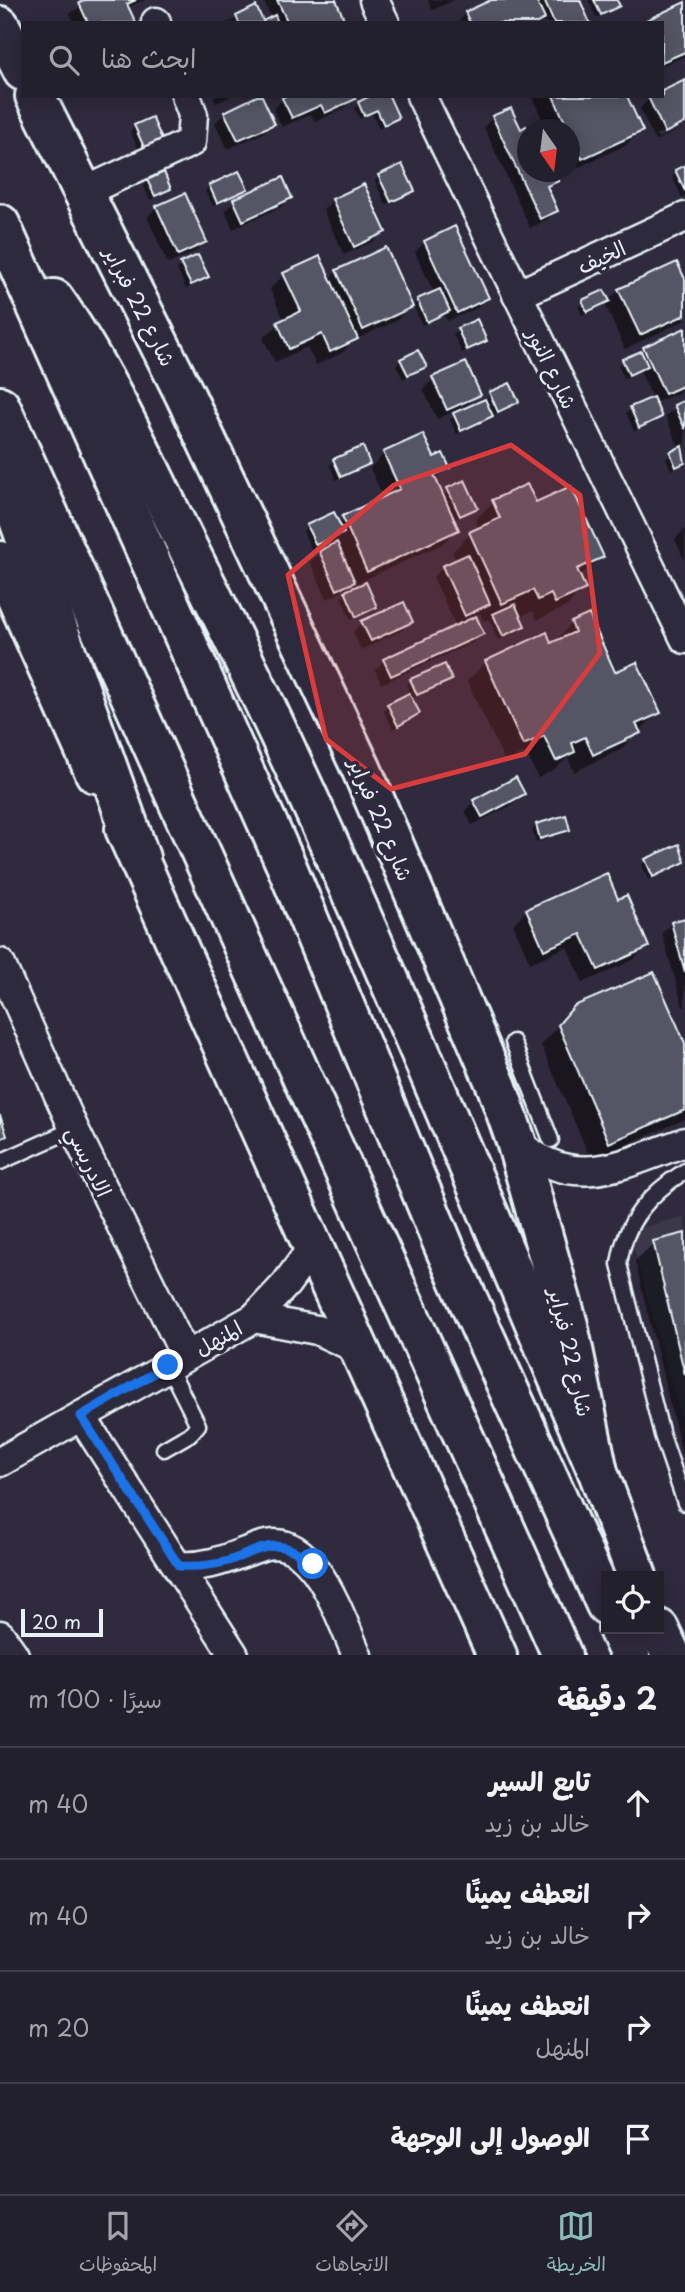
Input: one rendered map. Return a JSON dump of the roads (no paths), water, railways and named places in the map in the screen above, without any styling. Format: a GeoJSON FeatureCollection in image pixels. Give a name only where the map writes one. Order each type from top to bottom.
{"type":"FeatureCollection","features":[{"type":"Feature","properties":{"kind":"main road"},"geometry":{"type":"LineString","coordinates":[[0,26],[21,67]]}},
{"type":"Feature","properties":{"kind":"main road","name":"شارع 22 فبراير"},"geometry":{"type":"LineString","coordinates":[[36,98],[186,395],[527,1122],[598,1472],[635,1571]]}},
{"type":"Feature","properties":{"kind":"main road"},"geometry":{"type":"LineString","coordinates":[[5,235],[75,328],[244,659],[400,1000],[477,1190],[598,1472]]}},
{"type":"Feature","properties":{"kind":"main road"},"geometry":{"type":"LineString","coordinates":[[5,235],[287,867],[446,1251],[601,1594]]}},
{"type":"Feature","properties":{"kind":"main road"},"geometry":{"type":"LineString","coordinates":[[0,406],[562,1655]]}},
{"type":"Feature","properties":{"kind":"main road"},"geometry":{"type":"LineString","coordinates":[[0,467],[140,858]]}},
{"type":"Feature","properties":{"kind":"main road"},"geometry":{"type":"LineString","coordinates":[[0,561],[79,741],[140,858],[356,1348],[497,1655]]}},
{"type":"Feature","properties":{"kind":"main road"},"geometry":{"type":"LineString","coordinates":[[620,1634],[630,1655]]}},
{"type":"Feature","properties":{"kind":"main road"},"geometry":{"type":"LineString","coordinates":[[661,1634],[671,1655]]}},
{"type":"Feature","properties":{"kind":"street"},"geometry":{"type":"LineString","coordinates":[[374,0],[384,21]]}},
{"type":"Feature","properties":{"kind":"street"},"geometry":{"type":"LineString","coordinates":[[84,192],[191,142],[193,115],[187,98]]}},
{"type":"Feature","properties":{"kind":"street","name":"شارع النور"},"geometry":{"type":"LineString","coordinates":[[422,98],[685,639]]}},
{"type":"Feature","properties":{"kind":"street","name":"الخيف"},"geometry":{"type":"LineString","coordinates":[[517,295],[685,218]]}},
{"type":"Feature","properties":{"kind":"street","name":"الادريسي"},"geometry":{"type":"LineString","coordinates":[[0,963],[9,1009],[74,1129],[177,1360]]}},
{"type":"Feature","properties":{"kind":"street"},"geometry":{"type":"LineString","coordinates":[[527,1122],[531,1155],[549,1165],[589,1172],[609,1169],[685,1142]]}},
{"type":"Feature","properties":{"kind":"street","name":"المنهل"},"geometry":{"type":"LineString","coordinates":[[0,1462],[254,1318],[286,1284],[313,1247]]}},
{"type":"Feature","properties":{"kind":"street","name":"المنهل"},"geometry":{"type":"LineString","coordinates":[[254,1318],[317,1330],[356,1348]]}},
{"type":"Feature","properties":{"kind":"street"},"geometry":{"type":"LineString","coordinates":[[81,1416],[234,1655]]}},
{"type":"Feature","properties":{"kind":"street"},"geometry":{"type":"LineString","coordinates":[[179,1566],[214,1565],[265,1545],[283,1546],[299,1552],[313,1564],[357,1655]]}},
{"type":"Feature","properties":{"kind":"street"},"geometry":{"type":"LineString","coordinates":[[0,1634],[14,1655]]}},
{"type":"Feature","properties":{"kind":"lane"},"geometry":{"type":"LineString","coordinates":[[513,1042],[527,1122]]}},
{"type":"Feature","properties":{"kind":"lane"},"geometry":{"type":"LineString","coordinates":[[0,1162],[74,1129]]}},
{"type":"Feature","properties":{"kind":"lane"},"geometry":{"type":"LineString","coordinates":[[685,1171],[646,1202],[631,1221],[622,1242],[619,1264],[662,1435],[685,1503]]}},
{"type":"Feature","properties":{"kind":"lane"},"geometry":{"type":"LineString","coordinates":[[164,1449],[195,1430],[198,1425],[177,1360]]}}]}
